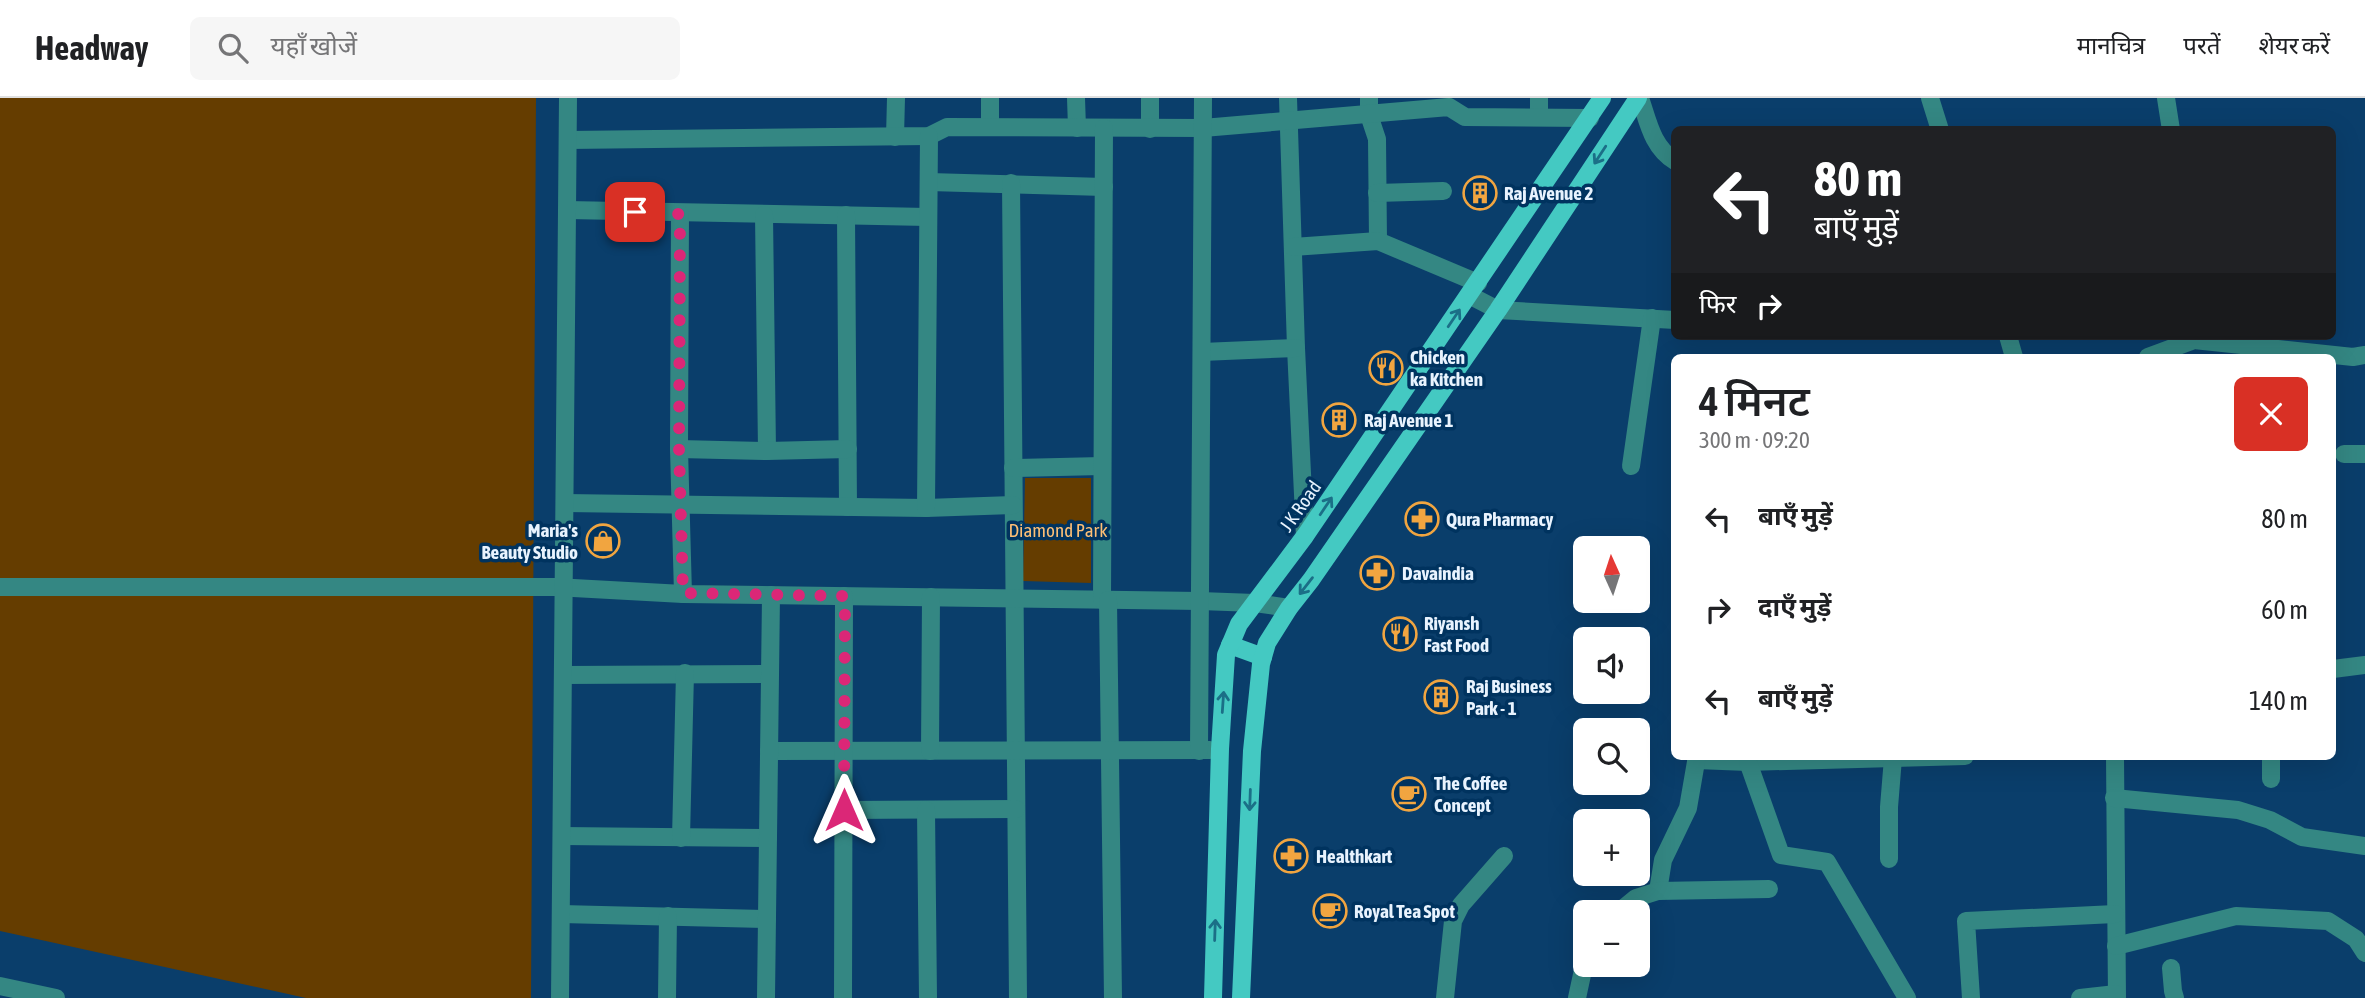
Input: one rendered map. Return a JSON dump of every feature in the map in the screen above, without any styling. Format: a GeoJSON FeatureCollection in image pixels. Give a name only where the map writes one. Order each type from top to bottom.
{"type":"FeatureCollection","features":[{"type":"Feature","properties":{"kind":"main road","name":"J K Road"},"geometry":{"type":"LineString","coordinates":[[1213,998],[1220,749],[1226,655],[1230,645],[1239,625],[1305,536],[1602,98]]}},
{"type":"Feature","properties":{"kind":"main road"},"geometry":{"type":"LineString","coordinates":[[1241,998],[1252,751],[1267,643],[1498,310],[1639,98]]}},
{"type":"Feature","properties":{"kind":"main road"},"geometry":{"type":"LineString","coordinates":[[1230,645],[1263,657]]}},
{"type":"Feature","properties":{"kind":"street"},"geometry":{"type":"LineString","coordinates":[[551,998],[559,587],[559,98]]}},
{"type":"Feature","properties":{"kind":"street"},"geometry":{"type":"LineString","coordinates":[[560,998],[563,675],[559,587],[565,503],[568,98]]}},
{"type":"Feature","properties":{"kind":"street"},"geometry":{"type":"LineString","coordinates":[[895,137],[896,98]]}},
{"type":"Feature","properties":{"kind":"street"},"geometry":{"type":"LineString","coordinates":[[989,98],[990,127]]}},
{"type":"Feature","properties":{"kind":"street"},"geometry":{"type":"LineString","coordinates":[[1076,98],[1077,128]]}},
{"type":"Feature","properties":{"kind":"street"},"geometry":{"type":"LineString","coordinates":[[1150,98],[1150,129]]}},
{"type":"Feature","properties":{"kind":"street"},"geometry":{"type":"LineString","coordinates":[[1199,751],[1203,98]]}},
{"type":"Feature","properties":{"kind":"street"},"geometry":{"type":"LineString","coordinates":[[1288,98],[1305,536]]}},
{"type":"Feature","properties":{"kind":"street"},"geometry":{"type":"LineString","coordinates":[[1539,98],[1539,117]]}},
{"type":"Feature","properties":{"kind":"street"},"geometry":{"type":"LineString","coordinates":[[1639,98],[1656,143],[1664,155],[1671,159]]}},
{"type":"Feature","properties":{"kind":"street"},"geometry":{"type":"LineString","coordinates":[[1930,98],[1939,126]]}},
{"type":"Feature","properties":{"kind":"street"},"geometry":{"type":"LineString","coordinates":[[2166,98],[2170,126]]}},
{"type":"Feature","properties":{"kind":"street"},"geometry":{"type":"LineString","coordinates":[[568,140],[929,136],[947,127],[1203,128],[1288,120],[1369,106],[1449,102],[1465,117],[1590,118]]}},
{"type":"Feature","properties":{"kind":"street"},"geometry":{"type":"LineString","coordinates":[[1369,106],[1377,139],[1378,241]]}},
{"type":"Feature","properties":{"kind":"street"},"geometry":{"type":"LineString","coordinates":[[1104,128],[1102,466],[1110,751],[1113,998]]}},
{"type":"Feature","properties":{"kind":"street"},"geometry":{"type":"LineString","coordinates":[[926,508],[929,136]]}},
{"type":"Feature","properties":{"kind":"street"},"geometry":{"type":"LineString","coordinates":[[929,182],[1104,187]]}},
{"type":"Feature","properties":{"kind":"street"},"geometry":{"type":"LineString","coordinates":[[1011,184],[1017,998]]}},
{"type":"Feature","properties":{"kind":"street"},"geometry":{"type":"LineString","coordinates":[[1377,192],[1443,191]]}},
{"type":"Feature","properties":{"kind":"street"},"geometry":{"type":"LineString","coordinates":[[567,210],[928,217]]}},
{"type":"Feature","properties":{"kind":"street"},"geometry":{"type":"LineString","coordinates":[[680,214],[679,449],[683,593]]}},
{"type":"Feature","properties":{"kind":"street"},"geometry":{"type":"LineString","coordinates":[[764,215],[766,451]]}},
{"type":"Feature","properties":{"kind":"street"},"geometry":{"type":"LineString","coordinates":[[846,215],[848,508]]}},
{"type":"Feature","properties":{"kind":"street"},"geometry":{"type":"LineString","coordinates":[[1293,247],[1378,241],[1474,289],[1498,310],[1671,320]]}},
{"type":"Feature","properties":{"kind":"street"},"geometry":{"type":"LineString","coordinates":[[1631,466],[1651,318]]}},
{"type":"Feature","properties":{"kind":"street"},"geometry":{"type":"LineString","coordinates":[[2158,354],[2193,344],[2316,354]]}},
{"type":"Feature","properties":{"kind":"street"},"geometry":{"type":"LineString","coordinates":[[1202,352],[1296,348]]}},
{"type":"Feature","properties":{"kind":"street"},"geometry":{"type":"LineString","coordinates":[[2336,356],[2365,355]]}},
{"type":"Feature","properties":{"kind":"street"},"geometry":{"type":"LineString","coordinates":[[679,449],[848,449]]}},
{"type":"Feature","properties":{"kind":"street"},"geometry":{"type":"LineString","coordinates":[[2344,454],[2365,454]]}},
{"type":"Feature","properties":{"kind":"street"},"geometry":{"type":"LineString","coordinates":[[1013,468],[1102,466]]}},
{"type":"Feature","properties":{"kind":"street"},"geometry":{"type":"LineString","coordinates":[[565,503],[848,508],[1013,505]]}},
{"type":"Feature","properties":{"kind":"street"},"geometry":{"type":"LineString","coordinates":[[0,587],[559,587],[771,595],[1200,601],[1255,603],[1289,608]]}},
{"type":"Feature","properties":{"kind":"street"},"geometry":{"type":"LineString","coordinates":[[766,998],[771,595]]}},
{"type":"Feature","properties":{"kind":"street"},"geometry":{"type":"LineString","coordinates":[[843,998],[845,596]]}},
{"type":"Feature","properties":{"kind":"street"},"geometry":{"type":"LineString","coordinates":[[930,751],[931,597]]}},
{"type":"Feature","properties":{"kind":"street"},"geometry":{"type":"LineString","coordinates":[[2336,669],[2365,665]]}},
{"type":"Feature","properties":{"kind":"street"},"geometry":{"type":"LineString","coordinates":[[681,838],[685,673]]}},
{"type":"Feature","properties":{"kind":"street"},"geometry":{"type":"LineString","coordinates":[[563,675],[770,674]]}},
{"type":"Feature","properties":{"kind":"street"},"geometry":{"type":"LineString","coordinates":[[769,751],[1220,749]]}},
{"type":"Feature","properties":{"kind":"street"},"geometry":{"type":"LineString","coordinates":[[1658,891],[1663,860],[1688,808],[1697,760]]}},
{"type":"Feature","properties":{"kind":"street"},"geometry":{"type":"LineString","coordinates":[[1722,760],[1820,760]]}},
{"type":"Feature","properties":{"kind":"street"},"geometry":{"type":"LineString","coordinates":[[1889,859],[1893,760]]}},
{"type":"Feature","properties":{"kind":"street"},"geometry":{"type":"LineString","coordinates":[[2080,998],[2117,996],[2115,760]]}},
{"type":"Feature","properties":{"kind":"street"},"geometry":{"type":"LineString","coordinates":[[2271,760],[2271,779]]}},
{"type":"Feature","properties":{"kind":"street"},"geometry":{"type":"LineString","coordinates":[[1748,762],[1781,855],[1827,862],[1908,998]]}},
{"type":"Feature","properties":{"kind":"street"},"geometry":{"type":"LineString","coordinates":[[2114,798],[2238,810],[2270,820],[2302,837],[2365,846]]}},
{"type":"Feature","properties":{"kind":"street"},"geometry":{"type":"LineString","coordinates":[[844,810],[1016,809]]}},
{"type":"Feature","properties":{"kind":"street"},"geometry":{"type":"LineString","coordinates":[[926,810],[928,998]]}},
{"type":"Feature","properties":{"kind":"street"},"geometry":{"type":"LineString","coordinates":[[562,836],[768,838]]}},
{"type":"Feature","properties":{"kind":"street"},"geometry":{"type":"LineString","coordinates":[[1444,998],[1453,921],[1461,905],[1504,856]]}},
{"type":"Feature","properties":{"kind":"street"},"geometry":{"type":"LineString","coordinates":[[1634,900],[1658,891],[1769,889]]}},
{"type":"Feature","properties":{"kind":"street"},"geometry":{"type":"LineString","coordinates":[[561,914],[767,919]]}},
{"type":"Feature","properties":{"kind":"street"},"geometry":{"type":"LineString","coordinates":[[1971,998],[1966,921],[2115,914]]}},
{"type":"Feature","properties":{"kind":"street"},"geometry":{"type":"LineString","coordinates":[[667,998],[668,916]]}},
{"type":"Feature","properties":{"kind":"street"},"geometry":{"type":"LineString","coordinates":[[2116,946],[2235,916],[2328,921],[2356,939],[2365,953]]}},
{"type":"Feature","properties":{"kind":"street"},"geometry":{"type":"LineString","coordinates":[[2171,968],[2175,998]]}},
{"type":"Feature","properties":{"kind":"street"},"geometry":{"type":"LineString","coordinates":[[1577,998],[1582,977]]}},
{"type":"Feature","properties":{"kind":"street"},"geometry":{"type":"LineString","coordinates":[[0,986],[56,998]]}},
{"type":"Feature","properties":{"kind":"green space"},"geometry":{"type":"Polygon","coordinates":[[[0,98],[536,98],[531,998],[306,998],[0,931],[0,98]]]}},
{"type":"Feature","properties":{"kind":"green space","name":"Diamond Park"},"geometry":{"type":"Polygon","coordinates":[[[1025,478],[1091,478],[1091,583],[1023,581],[1025,478]]]}},
{"type":"Feature","properties":{"kind":"place","name":"Raj Avenue 2"},"geometry":{"type":"Point","coordinates":[1480,193]}},
{"type":"Feature","properties":{"kind":"place","name":"Chicken ka Kitchen"},"geometry":{"type":"Point","coordinates":[1386,368]}},
{"type":"Feature","properties":{"kind":"place","name":"Raj Avenue 1"},"geometry":{"type":"Point","coordinates":[1339,420]}},
{"type":"Feature","properties":{"kind":"place","name":"Qura Pharmacy"},"geometry":{"type":"Point","coordinates":[1422,519]}},
{"type":"Feature","properties":{"kind":"place","name":"Maria's Beauty Studio"},"geometry":{"type":"Point","coordinates":[603,541]}},
{"type":"Feature","properties":{"kind":"place","name":"Davaindia"},"geometry":{"type":"Point","coordinates":[1377,573]}},
{"type":"Feature","properties":{"kind":"place","name":"Riyansh Fast Food"},"geometry":{"type":"Point","coordinates":[1400,634]}},
{"type":"Feature","properties":{"kind":"place","name":"Raj Business Park - 1"},"geometry":{"type":"Point","coordinates":[1441,697]}},
{"type":"Feature","properties":{"kind":"place","name":"The Coffee Concept"},"geometry":{"type":"Point","coordinates":[1409,794]}},
{"type":"Feature","properties":{"kind":"place","name":"Healthkart"},"geometry":{"type":"Point","coordinates":[1291,856]}},
{"type":"Feature","properties":{"kind":"place","name":"Royal Tea Spot"},"geometry":{"type":"Point","coordinates":[1330,911]}},
{"type":"Feature","properties":{"kind":"route"},"geometry":{"type":"LineString","coordinates":[[635,212],[680,214],[679,449],[683,593],[845,596],[844,810]]}}]}
